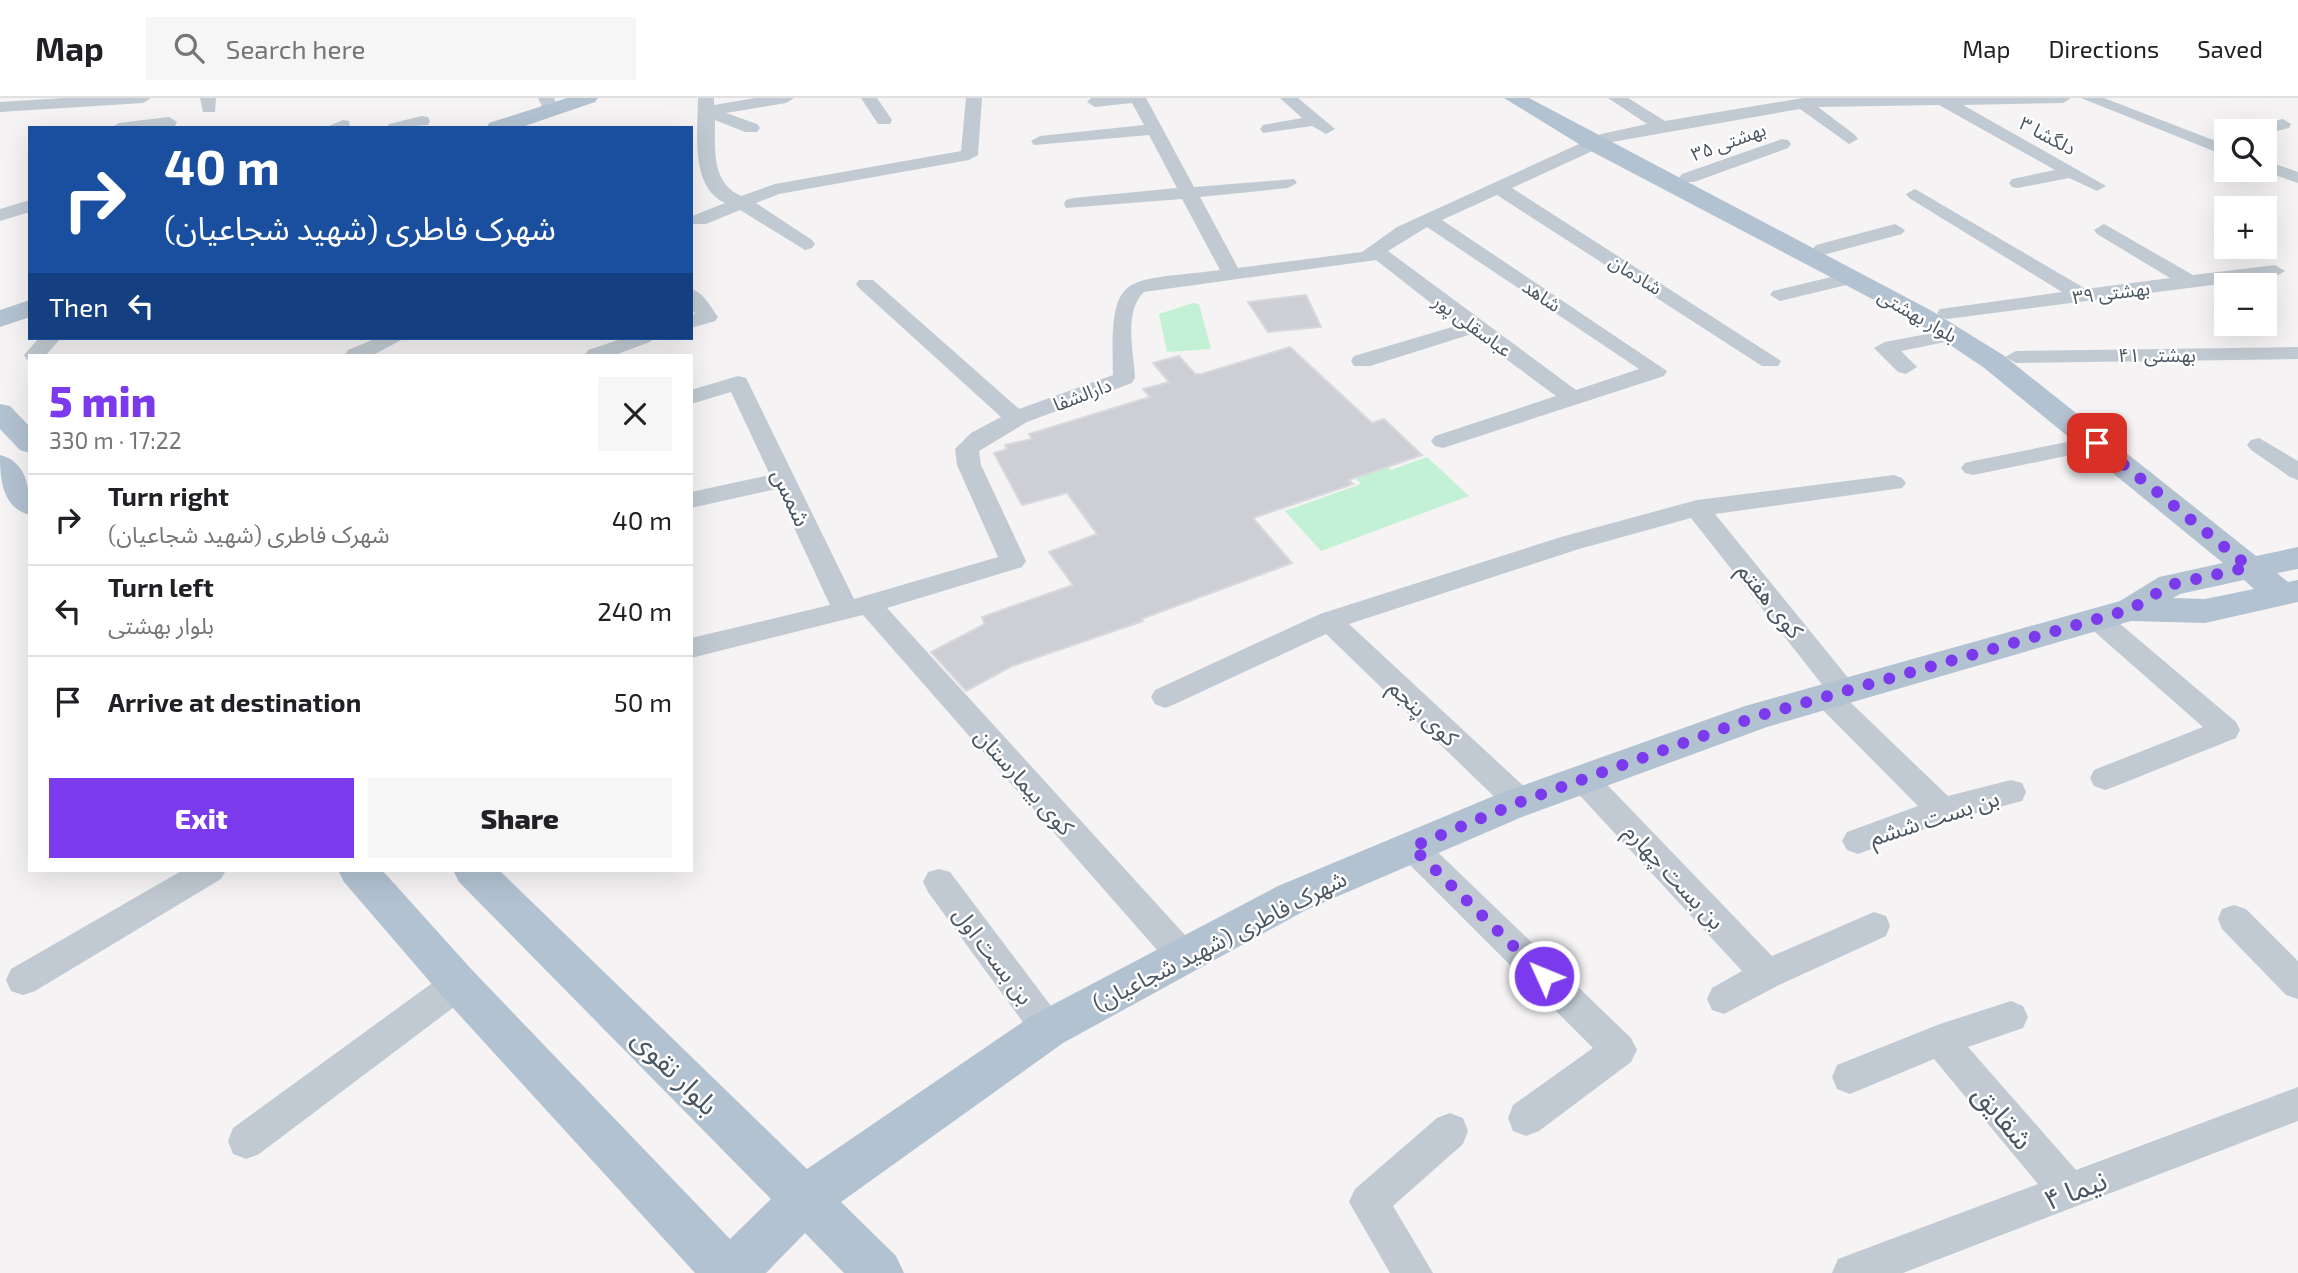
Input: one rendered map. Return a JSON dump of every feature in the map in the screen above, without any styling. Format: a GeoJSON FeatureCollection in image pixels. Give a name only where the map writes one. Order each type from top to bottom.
{"type":"FeatureCollection","features":[{"type":"Feature","properties":{"kind":"main road"},"geometry":{"type":"LineString","coordinates":[[501,126],[549,103],[588,98]]}},
{"type":"Feature","properties":{"kind":"main road","name":"بلوار بهشتی"},"geometry":{"type":"LineString","coordinates":[[1514,98],[1601,141],[1852,278],[2016,357],[2199,497],[2285,579]]}},
{"type":"Feature","properties":{"kind":"main road","name":"بلوار بهشتی"},"geometry":{"type":"LineString","coordinates":[[1535,98],[1601,141],[1688,178],[1823,249],[1950,324],[2097,443],[2285,579]]}},
{"type":"Feature","properties":{"kind":"main road"},"geometry":{"type":"LineString","coordinates":[[0,319],[28,309]]}},
{"type":"Feature","properties":{"kind":"main road"},"geometry":{"type":"LineString","coordinates":[[0,412],[28,442]]}},
{"type":"Feature","properties":{"kind":"main road"},"geometry":{"type":"LineString","coordinates":[[0,465],[28,502]]}},
{"type":"Feature","properties":{"kind":"main road","name":"شهرک فاطری (شهید شجاعیان)"},"geometry":{"type":"LineString","coordinates":[[729,1273],[805,1199],[1048,1029],[1292,898],[1520,802],[1758,716],[2114,614],[2205,611],[2285,579]]}},
{"type":"Feature","properties":{"kind":"main road"},"geometry":{"type":"LineString","coordinates":[[360,872],[458,984],[729,1273]]}},
{"type":"Feature","properties":{"kind":"main road","name":"بلوار نقوی"},"geometry":{"type":"LineString","coordinates":[[474,872],[879,1273]]}},
{"type":"Feature","properties":{"kind":"street"},"geometry":{"type":"LineString","coordinates":[[0,107],[143,98]]}},
{"type":"Feature","properties":{"kind":"street"},"geometry":{"type":"LineString","coordinates":[[706,105],[786,98]]}},
{"type":"Feature","properties":{"kind":"street"},"geometry":{"type":"LineString","coordinates":[[869,98],[884,120]]}},
{"type":"Feature","properties":{"kind":"street"},"geometry":{"type":"LineString","coordinates":[[699,220],[775,189],[969,155],[974,98]]}},
{"type":"Feature","properties":{"kind":"street"},"geometry":{"type":"LineString","coordinates":[[1095,102],[1136,98],[1232,275]]}},
{"type":"Feature","properties":{"kind":"street"},"geometry":{"type":"LineString","coordinates":[[1290,100],[1321,98]]}},
{"type":"Feature","properties":{"kind":"street"},"geometry":{"type":"LineString","coordinates":[[1616,98],[1663,127]]}},
{"type":"Feature","properties":{"kind":"street"},"geometry":{"type":"LineString","coordinates":[[1709,98],[1732,113]]}},
{"type":"Feature","properties":{"kind":"street","name":"دارالشفا"},"geometry":{"type":"LineString","coordinates":[[693,648],[857,608],[1013,561],[1013,555],[968,465],[967,449],[974,440],[1017,419],[1124,378],[1123,304],[1129,293],[1138,287],[1368,257],[1404,231],[1601,141],[1663,127],[1732,113],[1803,103],[2063,98]]}},
{"type":"Feature","properties":{"kind":"street"},"geometry":{"type":"LineString","coordinates":[[2089,98],[2214,147]]}},
{"type":"Feature","properties":{"kind":"street"},"geometry":{"type":"LineString","coordinates":[[104,118],[113,99]]}},
{"type":"Feature","properties":{"kind":"street","name":"دلگشا ۳"},"geometry":{"type":"LineString","coordinates":[[1941,99],[2097,186]]}},
{"type":"Feature","properties":{"kind":"street"},"geometry":{"type":"LineString","coordinates":[[1269,129],[1321,125],[1290,100]]}},
{"type":"Feature","properties":{"kind":"street"},"geometry":{"type":"LineString","coordinates":[[1803,103],[1849,139]]}},
{"type":"Feature","properties":{"kind":"street"},"geometry":{"type":"LineString","coordinates":[[706,105],[751,128]]}},
{"type":"Feature","properties":{"kind":"street"},"geometry":{"type":"LineString","coordinates":[[706,105],[707,166],[723,195],[804,244]]}},
{"type":"Feature","properties":{"kind":"street"},"geometry":{"type":"LineString","coordinates":[[403,126],[422,121]]}},
{"type":"Feature","properties":{"kind":"street"},"geometry":{"type":"LineString","coordinates":[[136,126],[169,122]]}},
{"type":"Feature","properties":{"kind":"street"},"geometry":{"type":"LineString","coordinates":[[2277,126],[2283,124]]}},
{"type":"Feature","properties":{"kind":"street"},"geometry":{"type":"LineString","coordinates":[[1040,141],[1153,128]]}},
{"type":"Feature","properties":{"kind":"street"},"geometry":{"type":"LineString","coordinates":[[2206,144],[2214,142]]}},
{"type":"Feature","properties":{"kind":"street","name":"بهشتی ۳۵"},"geometry":{"type":"LineString","coordinates":[[1688,178],[1782,144]]}},
{"type":"Feature","properties":{"kind":"street"},"geometry":{"type":"LineString","coordinates":[[2277,170],[2298,178]]}},
{"type":"Feature","properties":{"kind":"street"},"geometry":{"type":"LineString","coordinates":[[2018,183],[2072,172]]}},
{"type":"Feature","properties":{"kind":"street"},"geometry":{"type":"LineString","coordinates":[[1073,204],[1288,183]]}},
{"type":"Feature","properties":{"kind":"street","name":"شادمان"},"geometry":{"type":"LineString","coordinates":[[1500,189],[1770,361]]}},
{"type":"Feature","properties":{"kind":"street"},"geometry":{"type":"LineString","coordinates":[[1915,194],[2083,296]]}},
{"type":"Feature","properties":{"kind":"street"},"geometry":{"type":"LineString","coordinates":[[0,215],[28,207]]}},
{"type":"Feature","properties":{"kind":"street","name":"شاهد"},"geometry":{"type":"LineString","coordinates":[[1429,220],[1656,370],[1571,397]]}},
{"type":"Feature","properties":{"kind":"street"},"geometry":{"type":"LineString","coordinates":[[1823,249],[1895,230]]}},
{"type":"Feature","properties":{"kind":"street"},"geometry":{"type":"LineString","coordinates":[[2104,230],[2190,282]]}},
{"type":"Feature","properties":{"kind":"street","name":"عباسقلی پور"},"geometry":{"type":"LineString","coordinates":[[1376,251],[1474,327],[1571,397]]}},
{"type":"Feature","properties":{"kind":"street","name":"بهشتی ۳۹"},"geometry":{"type":"LineString","coordinates":[[1906,367],[1885,348],[1950,324],[2083,296],[2275,271]]}},
{"type":"Feature","properties":{"kind":"street"},"geometry":{"type":"LineString","coordinates":[[1780,295],[1852,278]]}},
{"type":"Feature","properties":{"kind":"street"},"geometry":{"type":"LineString","coordinates":[[866,284],[1017,419]]}},
{"type":"Feature","properties":{"kind":"street"},"geometry":{"type":"LineString","coordinates":[[693,298],[708,317],[693,321]]}},
{"type":"Feature","properties":{"kind":"street"},"geometry":{"type":"LineString","coordinates":[[1362,361],[1474,327]]}},
{"type":"Feature","properties":{"kind":"street"},"geometry":{"type":"LineString","coordinates":[[36,354],[48,340]]}},
{"type":"Feature","properties":{"kind":"street"},"geometry":{"type":"LineString","coordinates":[[358,354],[390,340]]}},
{"type":"Feature","properties":{"kind":"street"},"geometry":{"type":"LineString","coordinates":[[599,354],[637,340]]}},
{"type":"Feature","properties":{"kind":"street","name":"بهشتی ۴۱"},"geometry":{"type":"LineString","coordinates":[[2016,357],[2298,354]]}},
{"type":"Feature","properties":{"kind":"street","name":"شمس"},"geometry":{"type":"LineString","coordinates":[[693,396],[738,383],[784,480],[857,608]]}},
{"type":"Feature","properties":{"kind":"street"},"geometry":{"type":"LineString","coordinates":[[1443,442],[1571,397]]}},
{"type":"Feature","properties":{"kind":"street"},"geometry":{"type":"LineString","coordinates":[[1973,468],[2097,443]]}},
{"type":"Feature","properties":{"kind":"street"},"geometry":{"type":"LineString","coordinates":[[2259,445],[2298,472]]}},
{"type":"Feature","properties":{"kind":"street"},"geometry":{"type":"LineString","coordinates":[[693,500],[784,480]]}},
{"type":"Feature","properties":{"kind":"street"},"geometry":{"type":"LineString","coordinates":[[1165,697],[1329,621],[1570,543],[1698,508],[1894,483]]}},
{"type":"Feature","properties":{"kind":"street","name":"کوی هفتم"},"geometry":{"type":"LineString","coordinates":[[1698,508],[1835,694],[1942,810]]}},
{"type":"Feature","properties":{"kind":"street","name":"کوی بیمارستان"},"geometry":{"type":"LineString","coordinates":[[857,608],[1183,956]]}},
{"type":"Feature","properties":{"kind":"street"},"geometry":{"type":"LineString","coordinates":[[2105,778],[2226,730],[2114,614]]}},
{"type":"Feature","properties":{"kind":"street","name":"کوی پنجم"},"geometry":{"type":"LineString","coordinates":[[1329,621],[1520,802]]}},
{"type":"Feature","properties":{"kind":"street","name":"بن بست چهارم"},"geometry":{"type":"LineString","coordinates":[[1583,779],[1767,974]]}},
{"type":"Feature","properties":{"kind":"street","name":"بن بست ششم"},"geometry":{"type":"LineString","coordinates":[[1858,841],[1942,810],[2011,792]]}},
{"type":"Feature","properties":{"kind":"street"},"geometry":{"type":"LineString","coordinates":[[1412,847],[1619,1050],[1526,1118]]}},
{"type":"Feature","properties":{"kind":"street"},"geometry":{"type":"LineString","coordinates":[[23,980],[207,872]]}},
{"type":"Feature","properties":{"kind":"street","name":"بن بست اول"},"geometry":{"type":"LineString","coordinates":[[939,882],[1048,1029]]}},
{"type":"Feature","properties":{"kind":"street"},"geometry":{"type":"LineString","coordinates":[[2234,919],[2298,984]]}},
{"type":"Feature","properties":{"kind":"street"},"geometry":{"type":"LineString","coordinates":[[1724,999],[1767,974],[1874,926]]}},
{"type":"Feature","properties":{"kind":"street"},"geometry":{"type":"LineString","coordinates":[[246,1140],[458,984]]}},
{"type":"Feature","properties":{"kind":"street"},"geometry":{"type":"LineString","coordinates":[[1850,1077],[1940,1040],[2011,1017]]}},
{"type":"Feature","properties":{"kind":"street","name":"شقایق"},"geometry":{"type":"LineString","coordinates":[[1940,1040],[2069,1191]]}},
{"type":"Feature","properties":{"kind":"street","name":"نیما ۴"},"geometry":{"type":"LineString","coordinates":[[1852,1273],[2298,1104]]}},
{"type":"Feature","properties":{"kind":"street"},"geometry":{"type":"LineString","coordinates":[[1413,1273],[1368,1202],[1450,1131]]}},
{"type":"Feature","properties":{"kind":"green space"},"geometry":{"type":"Polygon","coordinates":[[[1193,303],[1199,304],[1211,349],[1167,352],[1159,314],[1193,303]]]}},
{"type":"Feature","properties":{"kind":"green space"},"geometry":{"type":"Polygon","coordinates":[[[1354,435],[1391,470],[1427,457],[1469,496],[1321,551],[1285,511],[1361,484],[1324,445],[1354,435]]]}},
{"type":"Feature","properties":{"kind":"building"},"geometry":{"type":"Polygon","coordinates":[[[1306,295],[1321,327],[1268,332],[1248,302],[1306,295]]]}},
{"type":"Feature","properties":{"kind":"building"},"geometry":{"type":"Polygon","coordinates":[[[1290,347],[1372,423],[1384,419],[1422,455],[1349,480],[1353,484],[1253,518],[1292,563],[1141,619],[1143,621],[1012,666],[966,691],[931,652],[985,624],[982,617],[1073,585],[1049,552],[1097,534],[1067,493],[1022,505],[994,453],[1007,449],[1005,445],[1032,439],[1029,434],[1150,397],[1143,389],[1169,382],[1153,363],[1179,356],[1195,374],[1202,374],[1290,347]]]}},
{"type":"Feature","properties":{"kind":"route"},"geometry":{"type":"LineString","coordinates":[[1544,976],[1412,847],[1520,802],[1758,716],[2131,609],[2170,585],[2249,567],[2097,443]]}}]}
